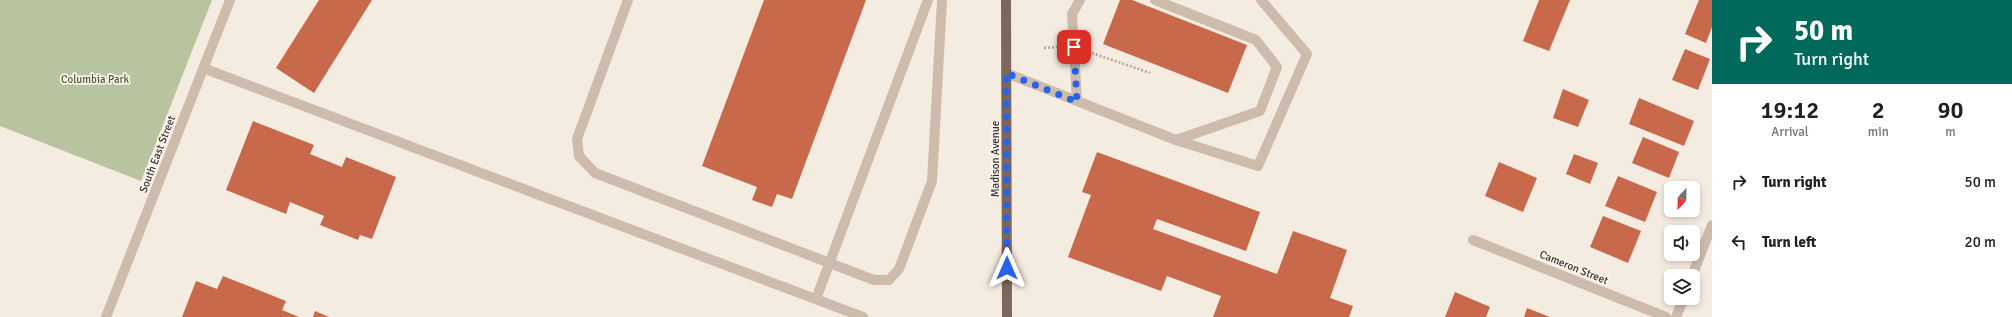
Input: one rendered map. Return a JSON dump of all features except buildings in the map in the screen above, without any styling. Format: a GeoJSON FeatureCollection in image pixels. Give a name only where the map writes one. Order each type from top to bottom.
{"type":"FeatureCollection","features":[{"type":"Feature","properties":{"kind":"main road","name":"Madison Avenue"},"geometry":{"type":"LineString","coordinates":[[1006,0],[1007,317]]}},
{"type":"Feature","properties":{"kind":"street","name":"South East Street"},"geometry":{"type":"LineString","coordinates":[[106,317],[230,0]]}},
{"type":"Feature","properties":{"kind":"street"},"geometry":{"type":"LineString","coordinates":[[628,0],[577,139],[579,156],[595,173],[874,280],[889,280],[899,269],[932,181],[942,0]]}},
{"type":"Feature","properties":{"kind":"street"},"geometry":{"type":"LineString","coordinates":[[816,300],[928,0]]}},
{"type":"Feature","properties":{"kind":"street"},"geometry":{"type":"LineString","coordinates":[[1077,102],[1072,14],[1080,0]]}},
{"type":"Feature","properties":{"kind":"street"},"geometry":{"type":"LineString","coordinates":[[1155,0],[1256,40],[1277,67],[1260,111],[1176,140]]}},
{"type":"Feature","properties":{"kind":"street"},"geometry":{"type":"LineString","coordinates":[[1006,73],[1176,140],[1258,166],[1307,54],[1261,0]]}},
{"type":"Feature","properties":{"kind":"street"},"geometry":{"type":"LineString","coordinates":[[203,68],[863,317]]}},
{"type":"Feature","properties":{"kind":"street"},"geometry":{"type":"LineString","coordinates":[[1695,269],[1712,225]]}},
{"type":"Feature","properties":{"kind":"street","name":"Cameron Street"},"geometry":{"type":"LineString","coordinates":[[1473,240],[1666,317]]}},
{"type":"Feature","properties":{"kind":"street"},"geometry":{"type":"LineString","coordinates":[[1676,317],[1681,305]]}},
{"type":"Feature","properties":{"kind":"path"},"geometry":{"type":"LineString","coordinates":[[1044,48],[1074,47],[1150,73]]}},
{"type":"Feature","properties":{"kind":"green space","name":"Columbia Park"},"geometry":{"type":"Polygon","coordinates":[[[0,0],[212,0],[141,181],[0,126],[0,0]]]}},
{"type":"Feature","properties":{"kind":"route"},"geometry":{"type":"LineString","coordinates":[[1007,268],[1006,73],[1077,102],[1074,47]]}}]}
